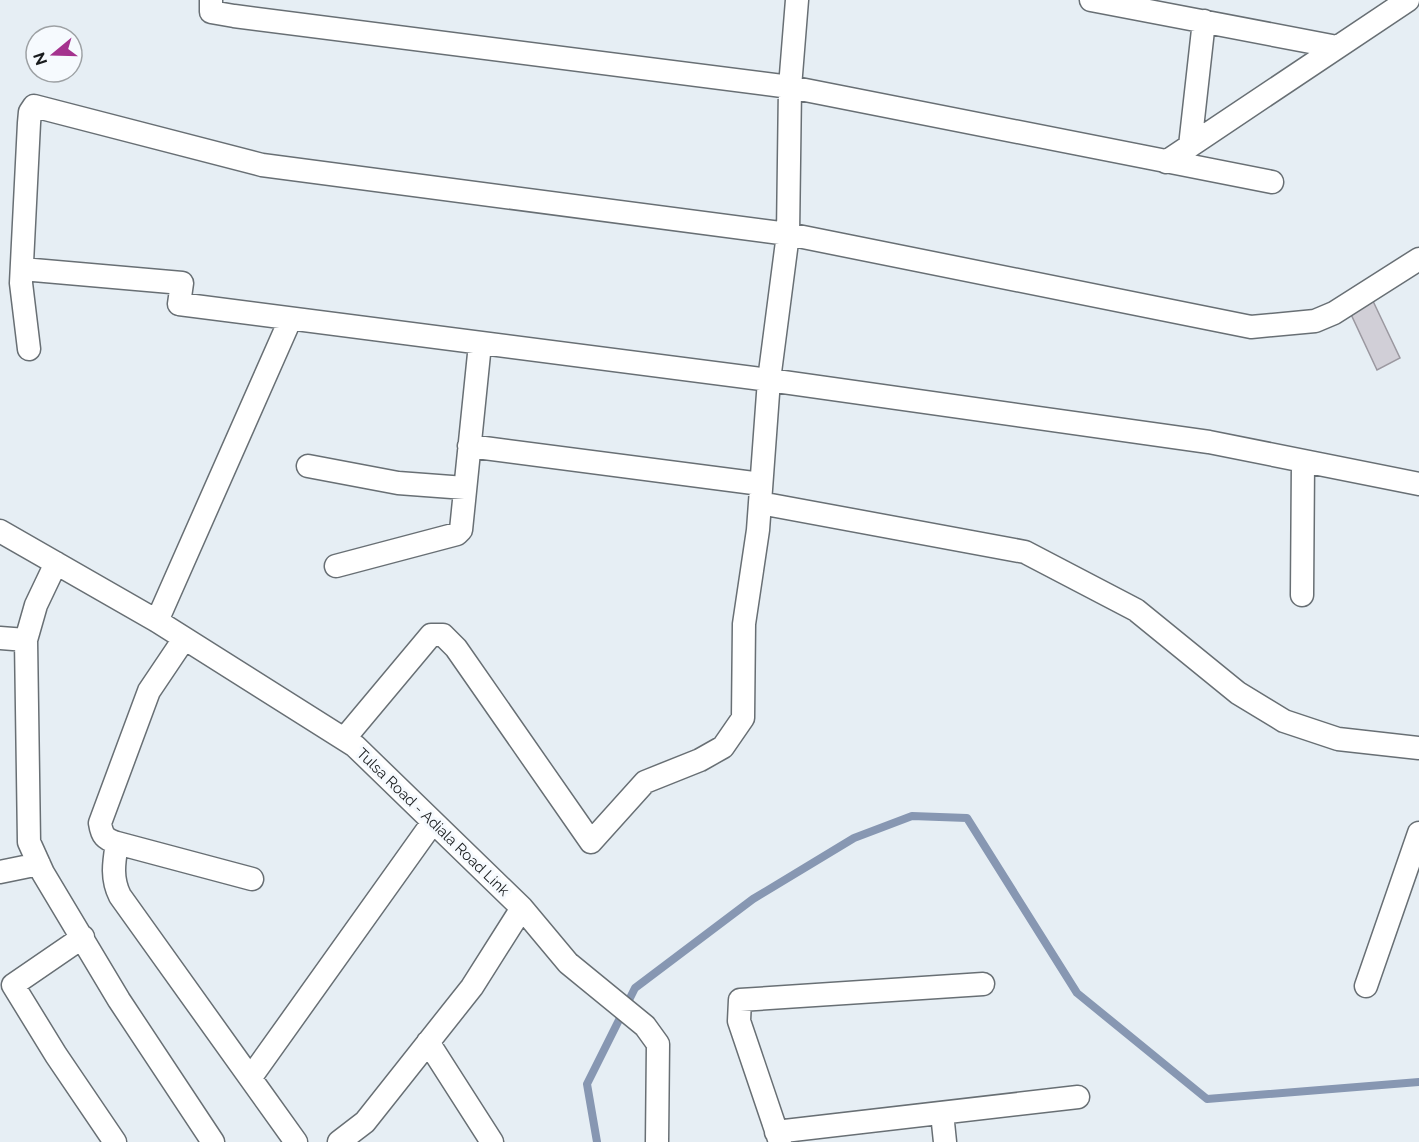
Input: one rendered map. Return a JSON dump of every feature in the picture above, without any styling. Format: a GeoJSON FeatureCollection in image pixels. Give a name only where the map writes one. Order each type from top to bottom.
{"type":"FeatureCollection","features":[{"type":"Feature","properties":{"kind":"street"},"geometry":{"type":"LineString","coordinates":[[211,0],[211,12],[234,16],[790,87],[1272,182]]}},
{"type":"Feature","properties":{"kind":"street"},"geometry":{"type":"LineString","coordinates":[[344,739],[431,635],[443,634],[456,648],[591,842],[645,782],[700,760],[723,747],[743,718],[744,624],[760,494],[769,380],[788,234],[790,87],[797,0]]}},
{"type":"Feature","properties":{"kind":"street"},"geometry":{"type":"LineString","coordinates":[[1091,0],[1337,47]]}},
{"type":"Feature","properties":{"kind":"street"},"geometry":{"type":"LineString","coordinates":[[1166,162],[1408,0]]}},
{"type":"Feature","properties":{"kind":"street"},"geometry":{"type":"LineString","coordinates":[[1190,146],[1204,21]]}},
{"type":"Feature","properties":{"kind":"street"},"geometry":{"type":"LineString","coordinates":[[29,349],[21,283],[29,123],[34,106],[262,165],[788,234],[1251,327],[1315,321],[1334,313],[1419,259]]}},
{"type":"Feature","properties":{"kind":"street"},"geometry":{"type":"LineString","coordinates":[[22,269],[182,283],[180,304],[769,380],[1209,442],[1419,484]]}},
{"type":"Feature","properties":{"kind":"street"},"geometry":{"type":"LineString","coordinates":[[157,621],[290,320]]}},
{"type":"Feature","properties":{"kind":"street"},"geometry":{"type":"LineString","coordinates":[[336,566],[457,534],[460,530],[480,344]]}},
{"type":"Feature","properties":{"kind":"street"},"geometry":{"type":"LineString","coordinates":[[469,446],[760,494],[1026,552],[1136,610],[1238,693],[1284,721],[1338,739],[1419,748]]}},
{"type":"Feature","properties":{"kind":"street"},"geometry":{"type":"LineString","coordinates":[[1302,595],[1303,462]]}},
{"type":"Feature","properties":{"kind":"street"},"geometry":{"type":"LineString","coordinates":[[308,466],[398,483],[465,488]]}},
{"type":"Feature","properties":{"kind":"street","name":"Tulsa Road - Adiala Road Link"},"geometry":{"type":"LineString","coordinates":[[0,531],[157,621],[355,746],[522,909],[568,963],[582,971],[596,987],[645,1026],[658,1044],[657,1142]]}},
{"type":"Feature","properties":{"kind":"street"},"geometry":{"type":"LineString","coordinates":[[56,563],[36,605],[26,640],[29,842],[39,864],[119,1000],[213,1142]]}},
{"type":"Feature","properties":{"kind":"street"},"geometry":{"type":"LineString","coordinates":[[0,638],[26,640]]}},
{"type":"Feature","properties":{"kind":"street"},"geometry":{"type":"LineString","coordinates":[[184,639],[149,691],[100,823],[105,839],[252,879]]}},
{"type":"Feature","properties":{"kind":"street"},"geometry":{"type":"LineString","coordinates":[[251,1077],[433,822]]}},
{"type":"Feature","properties":{"kind":"street"},"geometry":{"type":"LineString","coordinates":[[1366,986],[1409,887],[1419,833]]}},
{"type":"Feature","properties":{"kind":"street"},"geometry":{"type":"LineString","coordinates":[[117,843],[113,866],[114,884],[120,896],[296,1142]]}},
{"type":"Feature","properties":{"kind":"street"},"geometry":{"type":"LineString","coordinates":[[0,872],[39,864]]}},
{"type":"Feature","properties":{"kind":"street"},"geometry":{"type":"LineString","coordinates":[[339,1142],[365,1134],[429,1042],[472,987],[522,909]]}},
{"type":"Feature","properties":{"kind":"street"},"geometry":{"type":"LineString","coordinates":[[83,938],[13,985],[56,1055],[115,1142]]}},
{"type":"Feature","properties":{"kind":"street"},"geometry":{"type":"LineString","coordinates":[[983,984],[740,1000],[739,1021],[778,1137],[942,1113],[1078,1097]]}},
{"type":"Feature","properties":{"kind":"street"},"geometry":{"type":"LineString","coordinates":[[429,1042],[492,1142]]}},
{"type":"Feature","properties":{"kind":"street"},"geometry":{"type":"LineString","coordinates":[[942,1113],[945,1142]]}},
{"type":"Feature","properties":{"kind":"building"},"geometry":{"type":"Polygon","coordinates":[[[1372,299],[1400,358],[1377,370],[1349,310],[1372,299]]]}},
{"type":"Feature","properties":{"kind":"waterway"},"geometry":{"type":"LineString","coordinates":[[597,1142],[587,1084],[635,988],[753,899],[854,838],[912,816],[967,818],[1077,993],[1207,1099],[1419,1082]]}}]}
